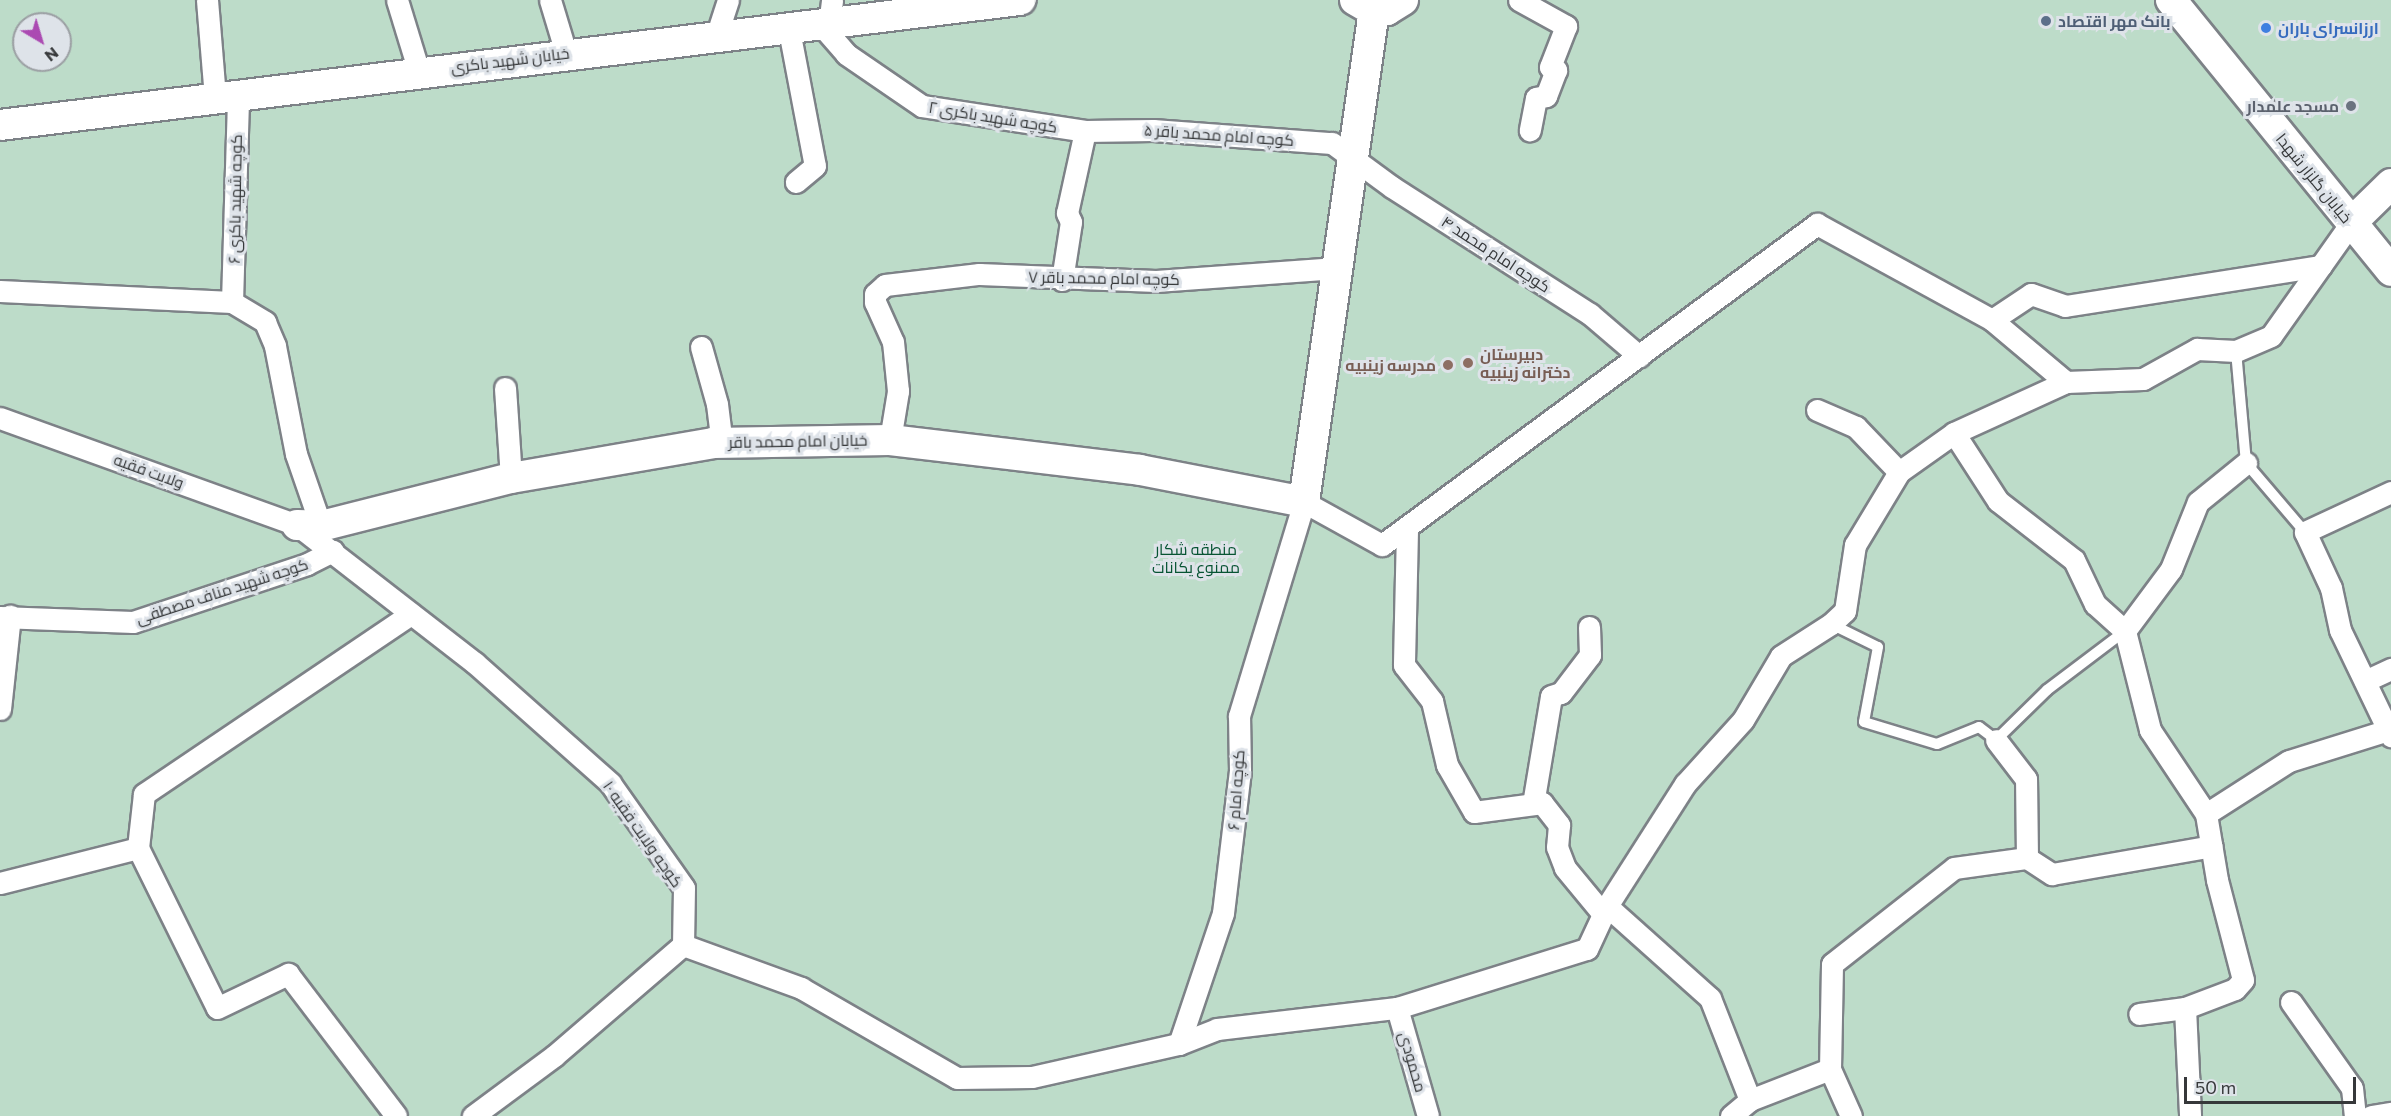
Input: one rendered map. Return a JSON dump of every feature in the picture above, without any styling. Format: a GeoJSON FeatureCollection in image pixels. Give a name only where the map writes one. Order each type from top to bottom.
{"type":"FeatureCollection","features":[{"type":"Feature","properties":{"kind":"street","name":"کوچه شهید باکری ۶"},"geometry":{"type":"LineString","coordinates":[[207,0],[227,96],[232,302]]}},
{"type":"Feature","properties":{"kind":"street"},"geometry":{"type":"LineString","coordinates":[[397,0],[419,72]]}},
{"type":"Feature","properties":{"kind":"street"},"geometry":{"type":"LineString","coordinates":[[550,0],[566,53]]}},
{"type":"Feature","properties":{"kind":"street"},"geometry":{"type":"LineString","coordinates":[[716,37],[728,0]]}},
{"type":"Feature","properties":{"kind":"street","name":"خیابان شهید باکری"},"geometry":{"type":"LineString","coordinates":[[0,125],[566,53],[789,30],[828,17],[1020,0]]}},
{"type":"Feature","properties":{"kind":"street"},"geometry":{"type":"LineString","coordinates":[[1402,0],[1388,10],[1365,5],[1337,268],[1304,502],[1382,545],[1407,530],[1818,224],[1992,320],[2066,382]]}},
{"type":"Feature","properties":{"kind":"street"},"geometry":{"type":"LineString","coordinates":[[1519,0],[1566,26],[1550,67],[1556,70],[1546,96],[1536,98],[1530,130]]}},
{"type":"Feature","properties":{"kind":"street","name":"خیابان گلزار شهدا"},"geometry":{"type":"LineString","coordinates":[[2170,0],[2391,272]]}},
{"type":"Feature","properties":{"kind":"street","name":"کوچه شهید باکری ۲"},"geometry":{"type":"LineString","coordinates":[[828,17],[846,54],[922,106],[1085,131]]}},
{"type":"Feature","properties":{"kind":"street"},"geometry":{"type":"LineString","coordinates":[[789,30],[815,166],[796,182]]}},
{"type":"Feature","properties":{"kind":"street","name":"کوچه امام محمد باقر ۵"},"geometry":{"type":"LineString","coordinates":[[1085,131],[1153,130],[1303,140],[1332,143],[1350,155]]}},
{"type":"Feature","properties":{"kind":"street"},"geometry":{"type":"LineString","coordinates":[[1062,280],[1071,222],[1067,213],[1085,131]]}},
{"type":"Feature","properties":{"kind":"street","name":"کوچه امام محمد ۴"},"geometry":{"type":"LineString","coordinates":[[1350,155],[1392,187],[1590,314],[1639,356]]}},
{"type":"Feature","properties":{"kind":"street"},"geometry":{"type":"LineString","coordinates":[[473,1116],[554,1056],[683,945],[801,988],[957,1078],[1032,1077],[1179,1044],[1217,1029],[1397,1008],[1587,949],[1605,910],[1685,784],[1743,720],[1781,656],[1831,624],[1845,610],[1855,545],[1899,472],[1954,433],[2066,382],[2144,379],[2197,350],[2236,351],[2271,336],[2351,223],[2391,184]]}},
{"type":"Feature","properties":{"kind":"street"},"geometry":{"type":"LineString","coordinates":[[1992,320],[2031,294],[2065,306],[2321,266]]}},
{"type":"Feature","properties":{"kind":"street","name":"کوچه امام محمد باقر ۷"},"geometry":{"type":"LineString","coordinates":[[890,440],[898,391],[893,342],[875,294],[885,285],[979,274],[1062,280],[1156,281],[1337,268]]}},
{"type":"Feature","properties":{"kind":"street"},"geometry":{"type":"LineString","coordinates":[[5,292],[232,302],[266,322],[275,346],[296,454],[317,534]]}},
{"type":"Feature","properties":{"kind":"street"},"geometry":{"type":"LineString","coordinates":[[701,346],[717,404],[722,443]]}},
{"type":"Feature","properties":{"kind":"street"},"geometry":{"type":"LineString","coordinates":[[505,387],[511,478]]}},
{"type":"Feature","properties":{"kind":"street"},"geometry":{"type":"LineString","coordinates":[[1817,410],[1856,427],[1899,472]]}},
{"type":"Feature","properties":{"kind":"street","name":"ولایت فقیه"},"geometry":{"type":"LineString","coordinates":[[0,418],[317,534]]}},
{"type":"Feature","properties":{"kind":"street"},"geometry":{"type":"LineString","coordinates":[[1954,433],[1998,501],[2074,560],[2095,604],[2125,631],[2150,730],[2206,814],[2243,980],[2235,989],[2186,1008],[2139,1014]]}},
{"type":"Feature","properties":{"kind":"street","name":"خیابان امام محمد باقر"},"geometry":{"type":"LineString","coordinates":[[317,534],[511,478],[722,443],[890,440],[1140,470],[1304,502]]}},
{"type":"Feature","properties":{"kind":"street"},"geometry":{"type":"LineString","coordinates":[[2125,631],[2171,569],[2198,502],[2246,463]]}},
{"type":"Feature","properties":{"kind":"street"},"geometry":{"type":"LineString","coordinates":[[2206,814],[2289,761],[2390,733],[2340,630],[2331,588],[2305,531],[2391,492]]}},
{"type":"Feature","properties":{"kind":"street","name":"کوچه امام ۶"},"geometry":{"type":"LineString","coordinates":[[1179,1044],[1223,913],[1240,771],[1239,716],[1304,502]]}},
{"type":"Feature","properties":{"kind":"street"},"geometry":{"type":"LineString","coordinates":[[1407,530],[1404,665],[1432,701],[1447,765],[1474,812],[1542,803],[1559,825],[1557,847],[1564,868],[1605,910],[1710,998],[1750,1100]]}},
{"type":"Feature","properties":{"kind":"street","name":"کوچه ولایت فقیه ۱۰"},"geometry":{"type":"LineString","coordinates":[[317,534],[411,614],[475,663],[610,783],[684,888],[683,945]]}},
{"type":"Feature","properties":{"kind":"street","name":"کوچه شهید مناف مصطفی"},"geometry":{"type":"LineString","coordinates":[[5,617],[133,622],[307,564],[317,534]]}},
{"type":"Feature","properties":{"kind":"street"},"geometry":{"type":"LineString","coordinates":[[396,1116],[288,974],[217,1008],[138,848],[144,794],[411,614]]}},
{"type":"Feature","properties":{"kind":"street"},"geometry":{"type":"LineString","coordinates":[[0,709],[5,617]]}},
{"type":"Feature","properties":{"kind":"street"},"geometry":{"type":"LineString","coordinates":[[1533,804],[1551,696],[1561,693],[1590,655],[1589,627]]}},
{"type":"Feature","properties":{"kind":"street"},"geometry":{"type":"LineString","coordinates":[[2365,681],[2391,669]]}},
{"type":"Feature","properties":{"kind":"street"},"geometry":{"type":"LineString","coordinates":[[1996,740],[2026,779],[2027,858]]}},
{"type":"Feature","properties":{"kind":"street"},"geometry":{"type":"LineString","coordinates":[[1851,1116],[1830,1069],[1832,964],[1954,868],[2027,858],[2052,874],[2212,846]]}},
{"type":"Feature","properties":{"kind":"street"},"geometry":{"type":"LineString","coordinates":[[0,883],[138,848]]}},
{"type":"Feature","properties":{"kind":"street"},"geometry":{"type":"LineString","coordinates":[[2291,1002],[2352,1088],[2355,1116]]}},
{"type":"Feature","properties":{"kind":"street","name":"محمودی"},"geometry":{"type":"LineString","coordinates":[[1397,1008],[1428,1116]]}},
{"type":"Feature","properties":{"kind":"street"},"geometry":{"type":"LineString","coordinates":[[2186,1008],[2190,1116]]}},
{"type":"Feature","properties":{"kind":"street"},"geometry":{"type":"LineString","coordinates":[[1731,1116],[1750,1100],[1830,1069]]}},
{"type":"Feature","properties":{"kind":"street"},"geometry":{"type":"LineString","coordinates":[[2371,1116],[2391,1113]]}},
{"type":"Feature","properties":{"kind":"lane"},"geometry":{"type":"LineString","coordinates":[[2236,351],[2246,463],[2305,531]]}},
{"type":"Feature","properties":{"kind":"lane"},"geometry":{"type":"LineString","coordinates":[[1831,624],[1878,647],[1864,722],[1937,744],[1979,727],[1996,740],[2047,690],[2125,631]]}},
{"type":"Feature","properties":{"kind":"green space","name":"منطقه شکار ممنوع یکانات"},"geometry":{"type":"Polygon","coordinates":[[[0,0],[2391,0],[2391,1116],[0,1116],[0,0]]]}},
{"type":"Feature","properties":{"kind":"place","name":"بانک مهر اقتصاد"},"geometry":{"type":"Point","coordinates":[2046,21]}},
{"type":"Feature","properties":{"kind":"place","name":"ارزانسرای باران"},"geometry":{"type":"Point","coordinates":[2266,28]}},
{"type":"Feature","properties":{"kind":"place","name":"مسجد علمدار"},"geometry":{"type":"Point","coordinates":[2351,106]}},
{"type":"Feature","properties":{"kind":"place","name":"دبیرستان دخترانه زینبیه"},"geometry":{"type":"Point","coordinates":[1468,363]}},
{"type":"Feature","properties":{"kind":"place","name":"مدرسه زینبیه"},"geometry":{"type":"Point","coordinates":[1448,365]}}]}
